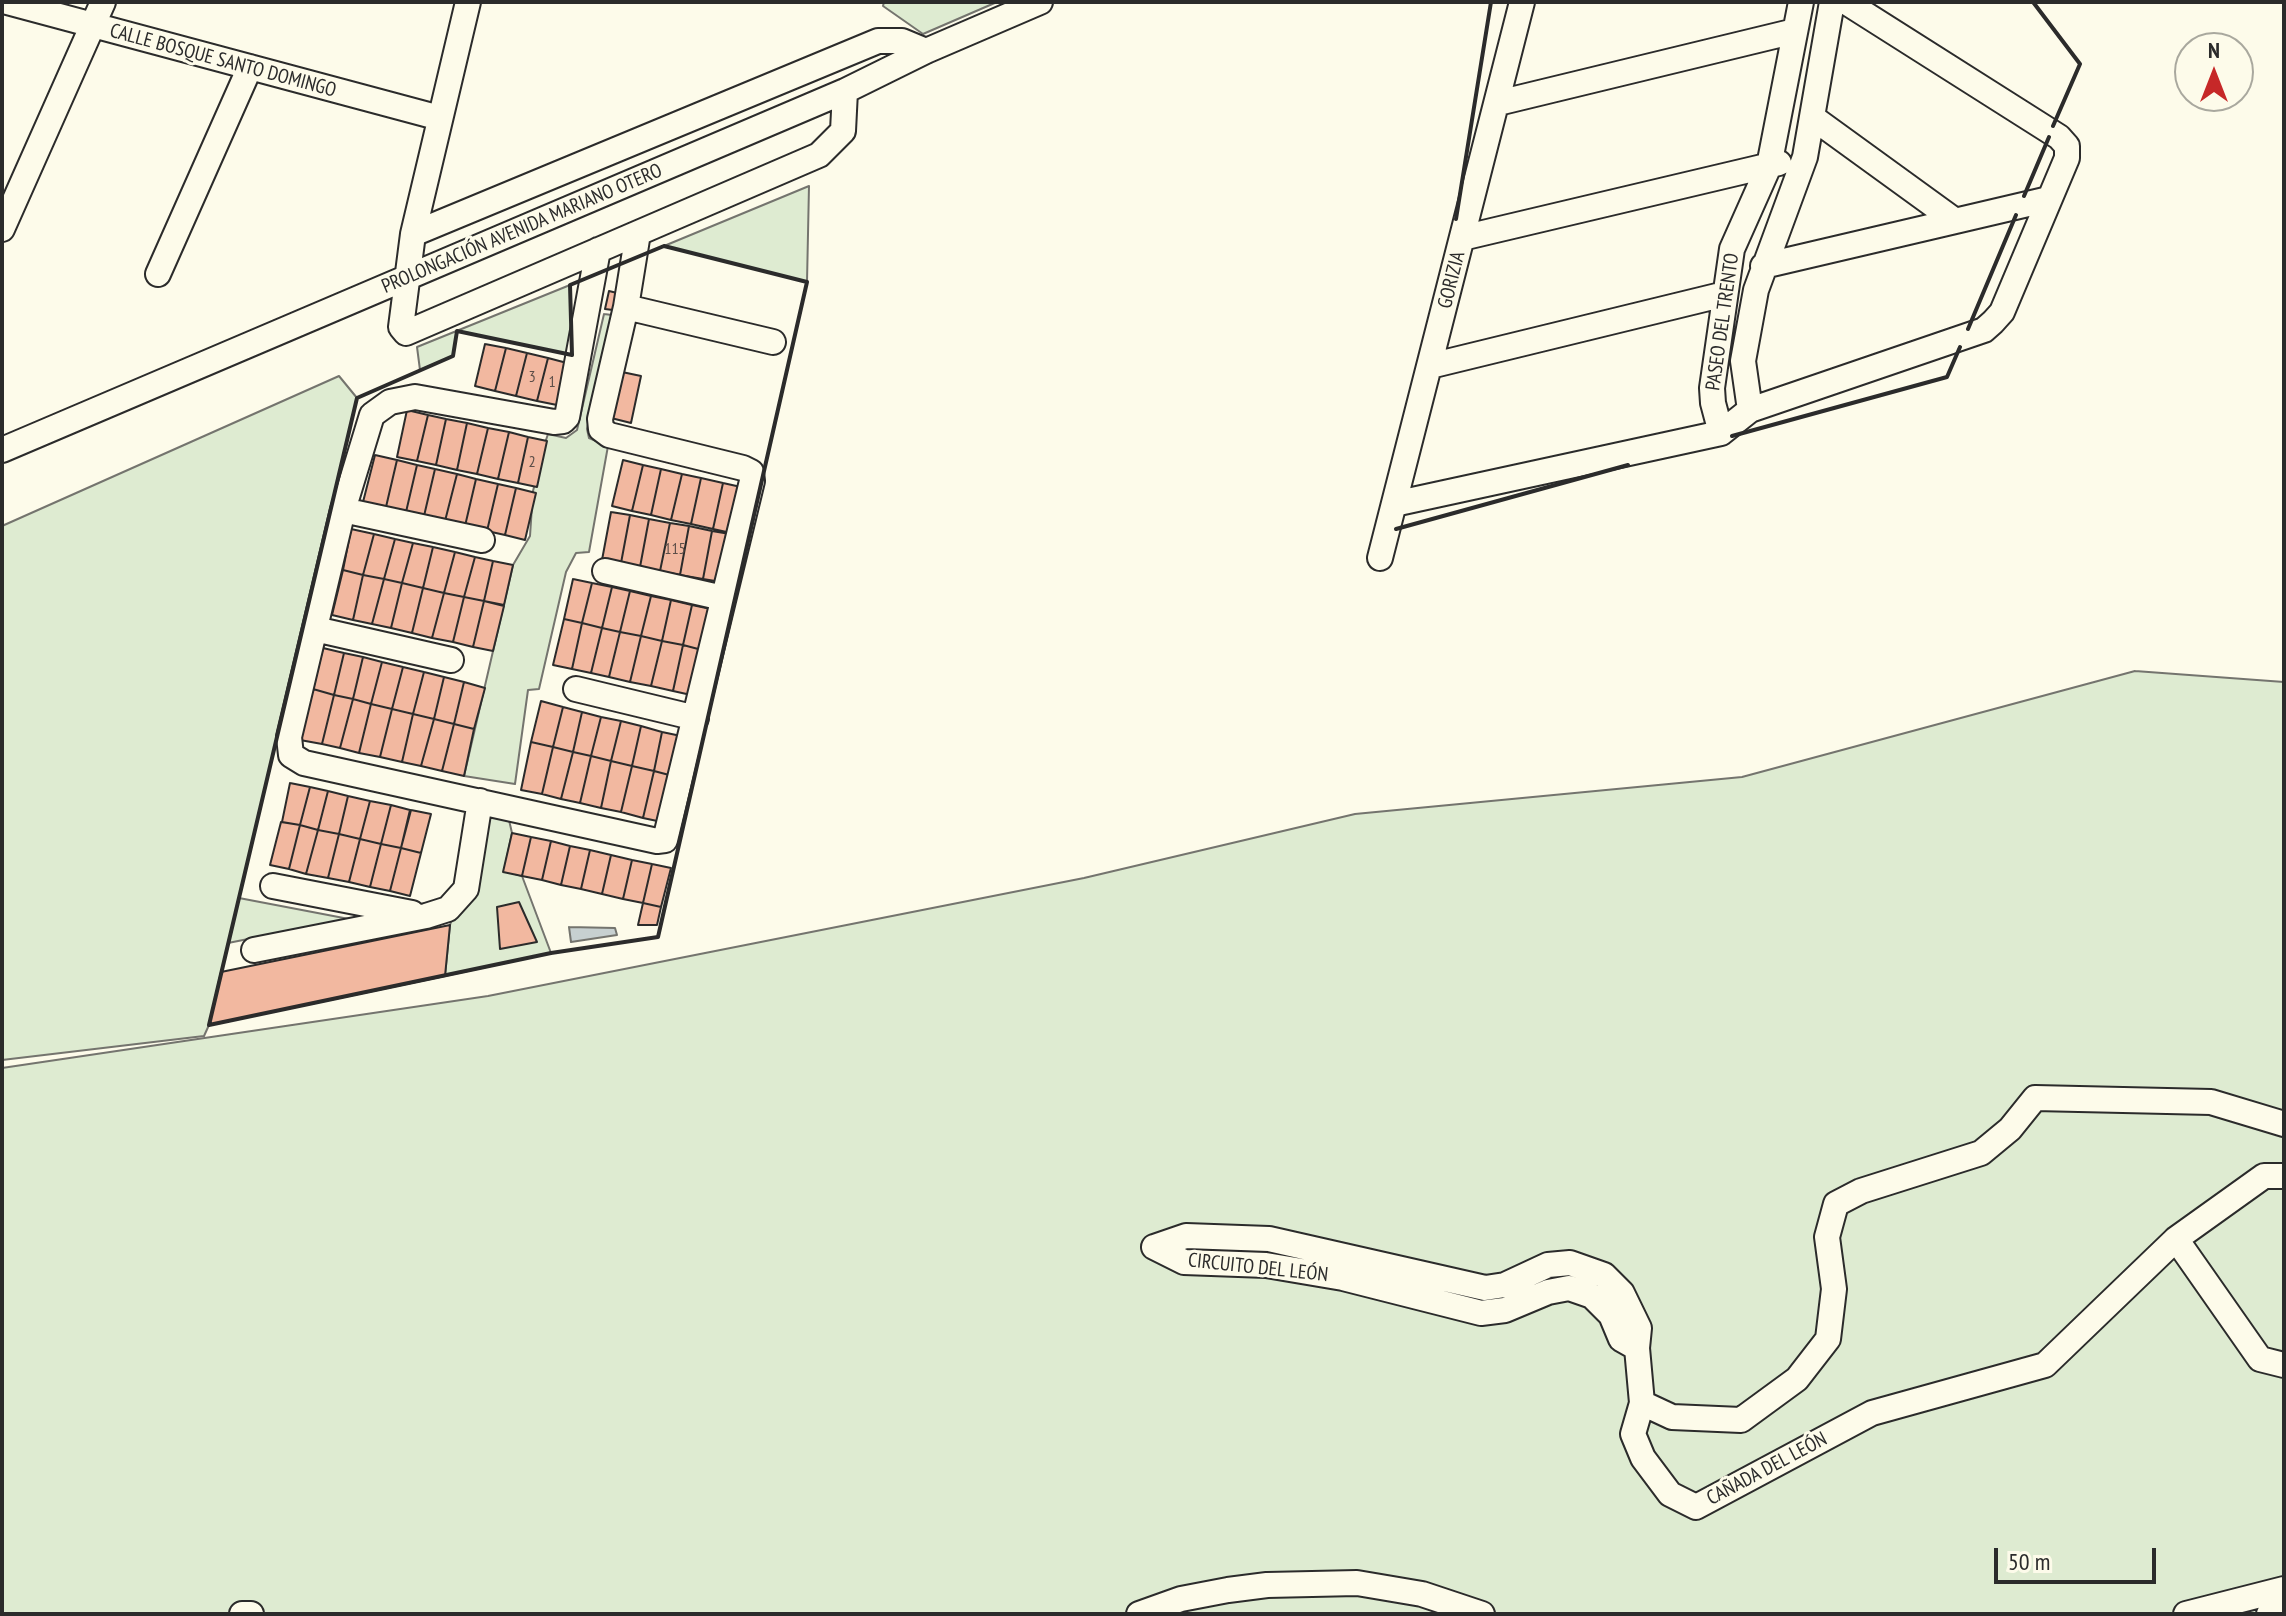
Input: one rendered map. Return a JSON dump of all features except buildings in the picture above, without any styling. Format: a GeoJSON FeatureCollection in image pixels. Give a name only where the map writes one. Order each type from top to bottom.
{"type":"FeatureCollection","features":[{"type":"Feature","properties":{"kind":"street","name":"CALLE BOSQUE SANTO DOMINGO"},"geometry":{"type":"LineString","coordinates":[[7,2],[440,118]]}},
{"type":"Feature","properties":{"kind":"street"},"geometry":{"type":"LineString","coordinates":[[2,229],[103,2]]}},
{"type":"Feature","properties":{"kind":"street"},"geometry":{"type":"LineString","coordinates":[[468,2],[413,234],[401,327],[406,333],[819,155],[843,131],[845,91]]}},
{"type":"Feature","properties":{"kind":"street","name":"PROLONGACIÓN AVENIDA MARIANO OTERO"},"geometry":{"type":"LineString","coordinates":[[2,450],[845,91],[926,51],[1040,2]]}},
{"type":"Feature","properties":{"kind":"street","name":"GORIZIA"},"geometry":{"type":"LineString","coordinates":[[1380,558],[1522,2]]}},
{"type":"Feature","properties":{"kind":"street","name":"PASEO DEL TRENTO"},"geometry":{"type":"LineString","coordinates":[[1801,2],[1769,166],[1732,249],[1712,388],[1721,433],[1750,410],[1743,361],[1763,266],[1805,157],[1832,2]]}},
{"type":"Feature","properties":{"kind":"street"},"geometry":{"type":"LineString","coordinates":[[1750,410],[1984,330],[2002,312],[2067,158],[2067,146],[2059,137],[1846,2]]}},
{"type":"Feature","properties":{"kind":"street"},"geometry":{"type":"LineString","coordinates":[[1498,103],[1795,31]]}},
{"type":"Feature","properties":{"kind":"street"},"geometry":{"type":"LineString","coordinates":[[413,234],[878,41],[902,41],[926,51]]}},
{"type":"Feature","properties":{"kind":"street"},"geometry":{"type":"LineString","coordinates":[[158,274],[250,67]]}},
{"type":"Feature","properties":{"kind":"street"},"geometry":{"type":"LineString","coordinates":[[1812,117],[1954,220]]}},
{"type":"Feature","properties":{"kind":"street"},"geometry":{"type":"LineString","coordinates":[[1462,238],[1805,157]]}},
{"type":"Feature","properties":{"kind":"street"},"geometry":{"type":"LineString","coordinates":[[1763,266],[2049,199]]}},
{"type":"Feature","properties":{"kind":"street"},"geometry":{"type":"LineString","coordinates":[[598,250],[567,417],[563,421],[554,422],[415,397],[390,402],[372,415],[343,510],[289,737],[291,755],[304,763],[657,841],[665,840],[752,481],[751,472],[609,435],[601,429],[600,419],[626,307],[638,233]]}},
{"type":"Feature","properties":{"kind":"street"},"geometry":{"type":"LineString","coordinates":[[1430,366],[1725,294]]}},
{"type":"Feature","properties":{"kind":"street"},"geometry":{"type":"LineString","coordinates":[[626,307],[773,342]]}},
{"type":"Feature","properties":{"kind":"street"},"geometry":{"type":"LineString","coordinates":[[1394,504],[1721,433]]}},
{"type":"Feature","properties":{"kind":"street"},"geometry":{"type":"LineString","coordinates":[[343,510],[482,540]]}},
{"type":"Feature","properties":{"kind":"street"},"geometry":{"type":"LineString","coordinates":[[605,571],[723,598]]}},
{"type":"Feature","properties":{"kind":"street"},"geometry":{"type":"LineString","coordinates":[[315,629],[451,660]]}},
{"type":"Feature","properties":{"kind":"street"},"geometry":{"type":"LineString","coordinates":[[576,689],[696,718]]}},
{"type":"Feature","properties":{"kind":"street"},"geometry":{"type":"LineString","coordinates":[[254,950],[448,909],[466,889],[480,801]]}},
{"type":"Feature","properties":{"kind":"street"},"geometry":{"type":"LineString","coordinates":[[273,886],[426,916]]}},
{"type":"Feature","properties":{"kind":"street"},"geometry":{"type":"LineString","coordinates":[[1642,1403],[1672,1417],[1741,1420],[1797,1379],[1828,1339],[1834,1289],[1827,1237],[1836,1204],[1861,1191],[1981,1153],[2010,1129],[2035,1098],[2211,1102],[2284,1124]]}},
{"type":"Feature","properties":{"kind":"street","name":"CAÑADA DEL LEÓN"},"geometry":{"type":"LineString","coordinates":[[1642,1403],[1633,1434],[1643,1458],[1670,1494],[1696,1507],[1872,1413],[2045,1365],[2176,1239],[2264,1176],[2284,1176]]}},
{"type":"Feature","properties":{"kind":"street","name":"CIRCUITO DEL LEÓN"},"geometry":{"type":"LineString","coordinates":[[1637,1348],[1621,1339],[1611,1315],[1592,1296],[1569,1288],[1548,1292],[1505,1310],[1481,1313],[1266,1265],[1184,1262],[1154,1247],[1186,1236],[1269,1239],[1485,1288],[1505,1285],[1548,1265],[1570,1263],[1604,1275],[1622,1293],[1639,1328],[1637,1348],[1642,1403]]}},
{"type":"Feature","properties":{"kind":"street"},"geometry":{"type":"LineString","coordinates":[[2176,1239],[2260,1359],[2284,1365]]}},
{"type":"Feature","properties":{"kind":"street"},"geometry":{"type":"LineString","coordinates":[[1139,1614],[1181,1599],[1228,1590],[1267,1585],[1357,1583],[1422,1594],[1482,1614]]}},
{"type":"Feature","properties":{"kind":"street"},"geometry":{"type":"LineString","coordinates":[[2186,1614],[2284,1589]]}},
{"type":"Feature","properties":{"kind":"street"},"geometry":{"type":"LineString","coordinates":[[2269,1614],[2284,1601]]}},
{"type":"Feature","properties":{"kind":"street"},"geometry":{"type":"LineString","coordinates":[[242,1614],[251,1614]]}},
{"type":"Feature","properties":{"kind":"green space"},"geometry":{"type":"Polygon","coordinates":[[[884,2],[997,2],[923,34],[883,6],[884,2]]]}},
{"type":"Feature","properties":{"kind":"green space"},"geometry":{"type":"Polygon","coordinates":[[[809,186],[807,282],[664,246],[809,186]]]}},
{"type":"Feature","properties":{"kind":"green space"},"geometry":{"type":"Polygon","coordinates":[[[570,285],[572,355],[457,331],[453,356],[420,370],[417,347],[570,285]]]}},
{"type":"Feature","properties":{"kind":"green space"},"geometry":{"type":"Polygon","coordinates":[[[604,314],[612,315],[587,429],[589,438],[608,446],[589,552],[576,553],[566,572],[539,689],[528,690],[515,784],[464,776],[513,565],[530,536],[533,491],[545,443],[548,434],[566,438],[577,430],[604,314]]]}},
{"type":"Feature","properties":{"kind":"green space"},"geometry":{"type":"Polygon","coordinates":[[[339,376],[357,398],[239,898],[349,919],[228,943],[204,1036],[2,1060],[2,526],[339,376]]]}},
{"type":"Feature","properties":{"kind":"green space"},"geometry":{"type":"Polygon","coordinates":[[[2135,671],[2284,682],[2284,1614],[2,1614],[2,1068],[488,996],[1084,878],[1355,814],[1742,777],[2135,671]]]}},
{"type":"Feature","properties":{"kind":"green space"},"geometry":{"type":"Polygon","coordinates":[[[490,804],[506,807],[512,833],[504,871],[522,876],[551,953],[445,976],[450,925],[490,804]]]}},
{"type":"Feature","properties":{"kind":"shaded area"},"geometry":{"type":"Polygon","coordinates":[[[569,927],[615,928],[617,935],[571,942],[569,927]]]}},
{"type":"Feature","properties":{"kind":"wall"},"geometry":{"type":"LineString","coordinates":[[1456,219],[1491,2]]}},
{"type":"Feature","properties":{"kind":"wall"},"geometry":{"type":"LineString","coordinates":[[2033,2],[2080,64],[2053,126]]}},
{"type":"Feature","properties":{"kind":"wall"},"geometry":{"type":"LineString","coordinates":[[2024,196],[2049,137]]}},
{"type":"Feature","properties":{"kind":"wall"},"geometry":{"type":"LineString","coordinates":[[1968,329],[2016,215]]}},
{"type":"Feature","properties":{"kind":"wall"},"geometry":{"type":"LineString","coordinates":[[664,246],[807,282],[658,937],[551,953],[209,1025],[357,398],[453,356],[457,331],[572,355],[570,285],[664,246]]}},
{"type":"Feature","properties":{"kind":"wall"},"geometry":{"type":"LineString","coordinates":[[1732,436],[1947,377],[1960,347]]}},
{"type":"Feature","properties":{"kind":"wall"},"geometry":{"type":"LineString","coordinates":[[1396,529],[1628,465]]}}]}
